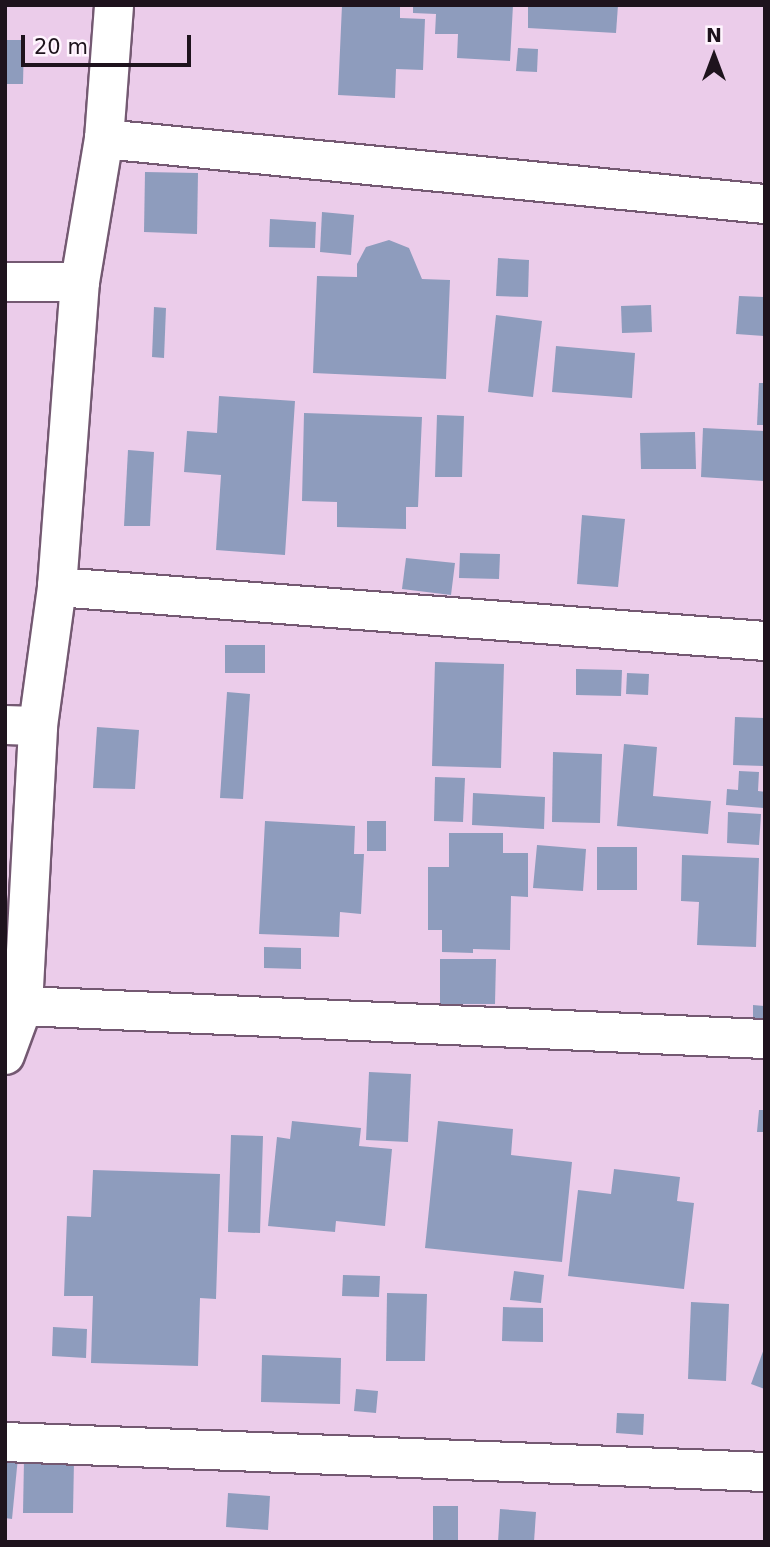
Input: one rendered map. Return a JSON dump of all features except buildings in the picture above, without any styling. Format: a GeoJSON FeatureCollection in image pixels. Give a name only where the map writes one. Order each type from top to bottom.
{"type":"FeatureCollection","features":[{"type":"Feature","properties":{"kind":"street"},"geometry":{"type":"LineString","coordinates":[[5,1055],[23,1006],[22,725],[57,587],[80,282],[104,139],[114,5]]}},
{"type":"Feature","properties":{"kind":"street"},"geometry":{"type":"LineString","coordinates":[[104,139],[765,204]]}},
{"type":"Feature","properties":{"kind":"street"},"geometry":{"type":"LineString","coordinates":[[5,282],[80,282]]}},
{"type":"Feature","properties":{"kind":"street"},"geometry":{"type":"LineString","coordinates":[[57,587],[765,641]]}},
{"type":"Feature","properties":{"kind":"street"},"geometry":{"type":"LineString","coordinates":[[23,1006],[765,1039]]}},
{"type":"Feature","properties":{"kind":"street"},"geometry":{"type":"LineString","coordinates":[[5,1442],[765,1472]]}}]}
